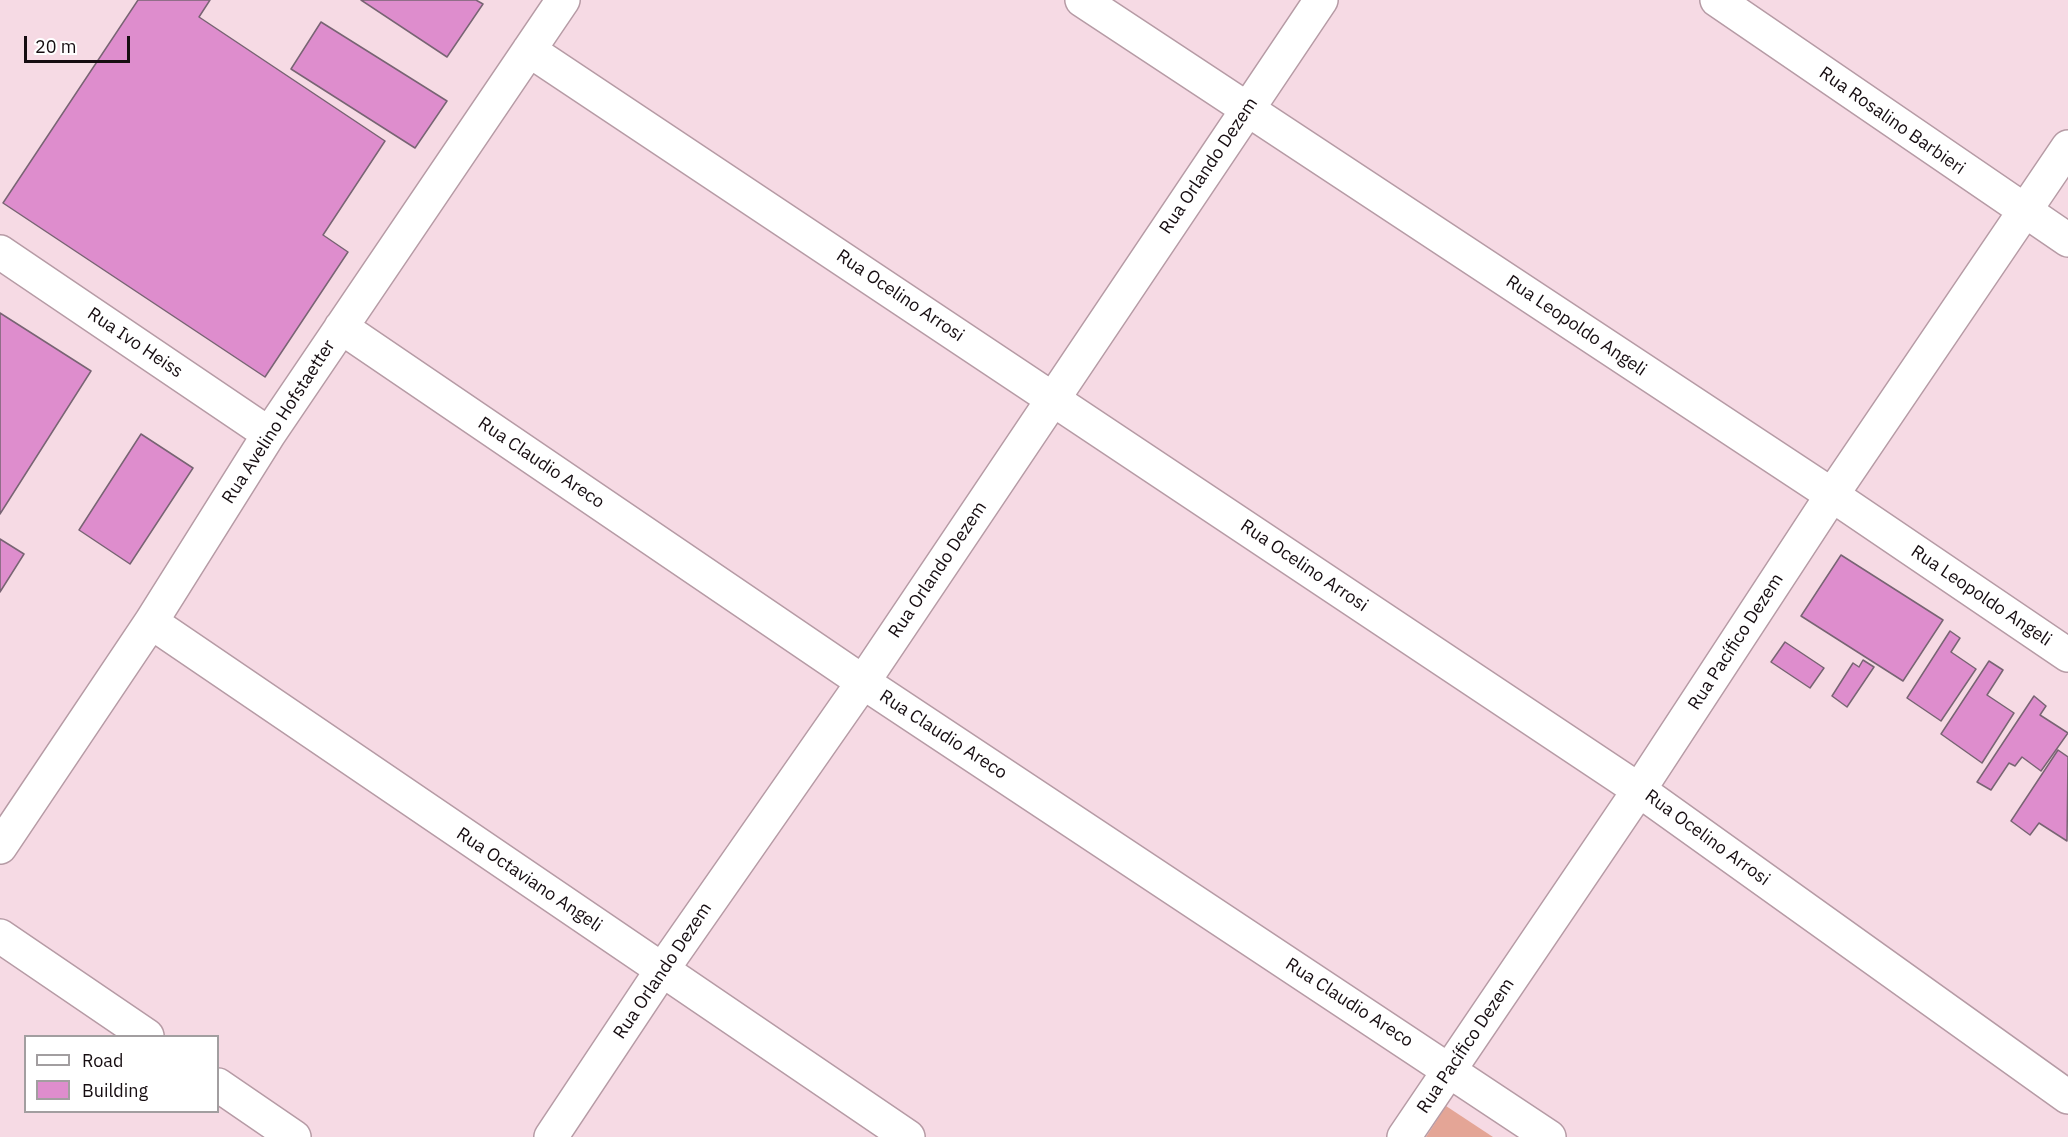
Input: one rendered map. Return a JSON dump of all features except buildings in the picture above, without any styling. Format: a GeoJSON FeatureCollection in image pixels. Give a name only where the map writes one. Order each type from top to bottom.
{"type":"FeatureCollection","features":[{"type":"Feature","properties":{"kind":"street","name":"Rua Avelino Hofstaetter"},"geometry":{"type":"LineString","coordinates":[[0,847],[151,622],[269,434],[563,0]]}},
{"type":"Feature","properties":{"kind":"street","name":"Rua Leopoldo Angeli"},"geometry":{"type":"LineString","coordinates":[[1082,0],[1832,495],[2068,655]]}},
{"type":"Feature","properties":{"kind":"street","name":"Rua Orlando Dezem"},"geometry":{"type":"LineString","coordinates":[[551,1137],[662,970],[863,682],[1321,0]]}},
{"type":"Feature","properties":{"kind":"street","name":"Rua Rosalino Barbieri"},"geometry":{"type":"LineString","coordinates":[[1717,0],[2068,240]]}},
{"type":"Feature","properties":{"kind":"street","name":"Rua Ocelino Arrosi"},"geometry":{"type":"LineString","coordinates":[[530,50],[1639,790],[2068,1097]]}},
{"type":"Feature","properties":{"kind":"street","name":"Rua Pacífico Dezem"},"geometry":{"type":"LineString","coordinates":[[1404,1137],[1639,790],[1832,495],[2068,147]]}},
{"type":"Feature","properties":{"kind":"street","name":"Rua Ivo Heiss"},"geometry":{"type":"LineString","coordinates":[[0,252],[269,434]]}},
{"type":"Feature","properties":{"kind":"street","name":"Rua Claudio Areco"},"geometry":{"type":"LineString","coordinates":[[341,327],[863,682],[1550,1137]]}},
{"type":"Feature","properties":{"kind":"street","name":"Rua Octaviano Angeli"},"geometry":{"type":"LineString","coordinates":[[151,622],[908,1137]]}},
{"type":"Feature","properties":{"kind":"street"},"geometry":{"type":"LineString","coordinates":[[0,936],[146,1035]]}},
{"type":"Feature","properties":{"kind":"street"},"geometry":{"type":"LineString","coordinates":[[219,1086],[294,1137]]}},
{"type":"Feature","properties":{"kind":"shaded area"},"geometry":{"type":"Polygon","coordinates":[[[1446,1106],[1493,1137],[1426,1137],[1446,1106]]]}}]}
